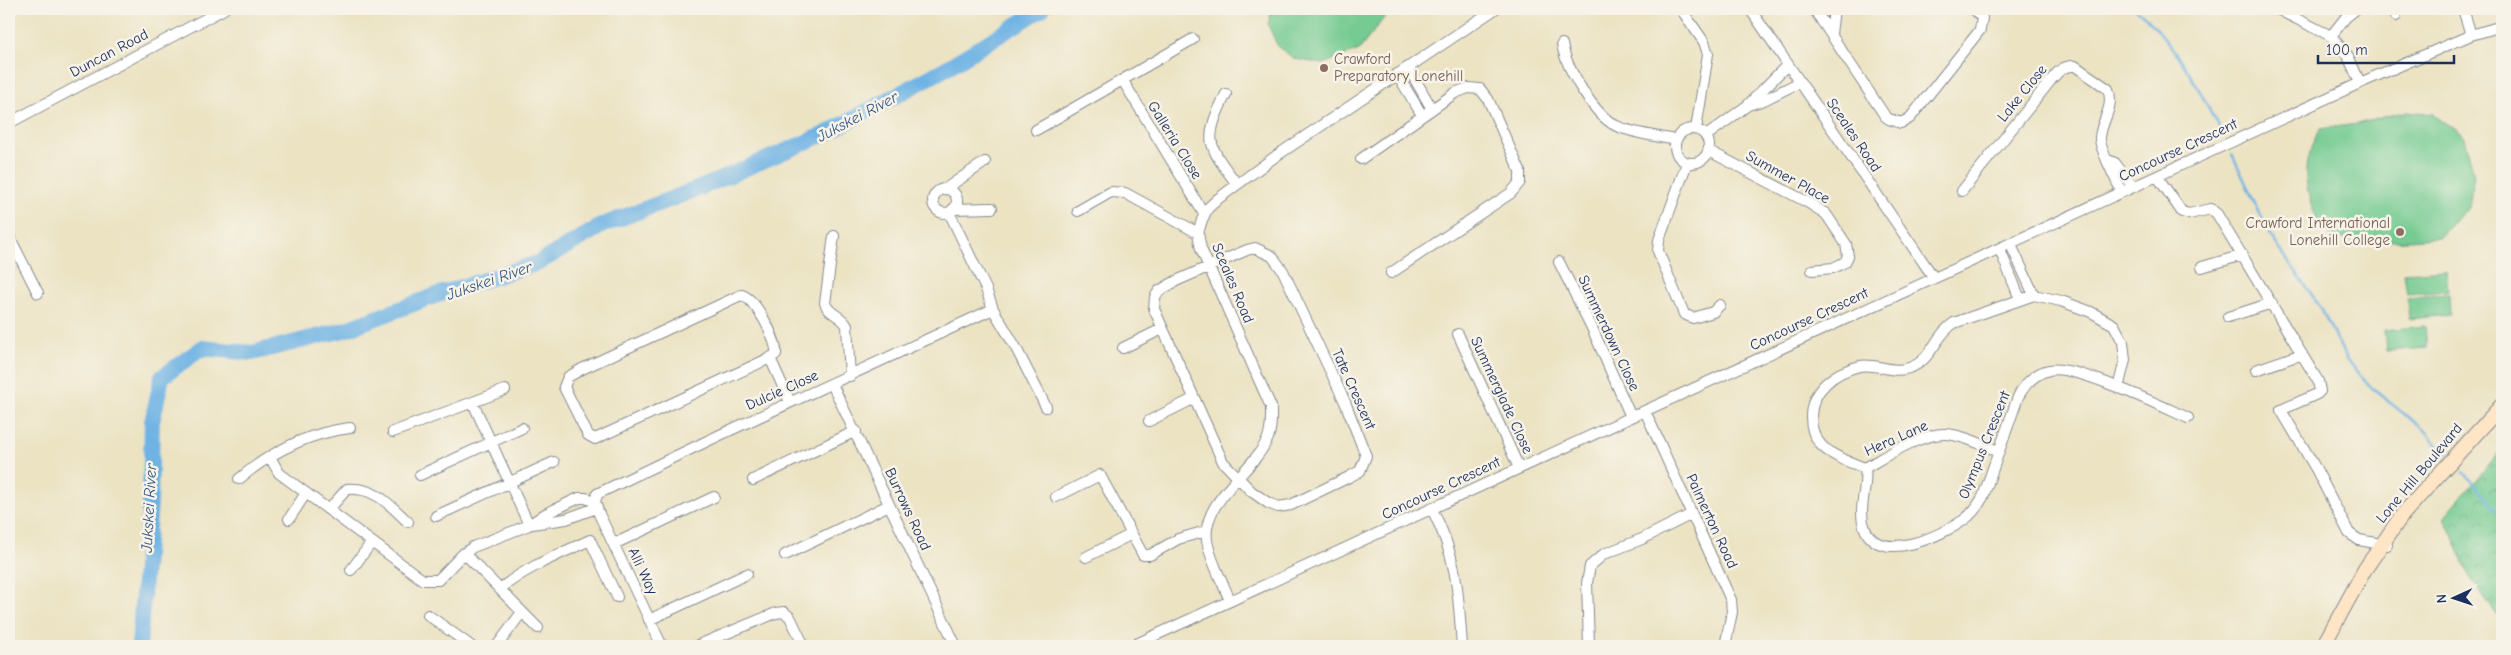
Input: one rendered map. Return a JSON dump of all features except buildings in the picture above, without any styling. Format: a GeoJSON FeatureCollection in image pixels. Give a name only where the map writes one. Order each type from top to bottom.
{"type":"FeatureCollection","features":[{"type":"Feature","properties":{"kind":"street","name":"Duncan Road"},"geometry":{"type":"LineString","coordinates":[[9,123],[224,9]]}},
{"type":"Feature","properties":{"kind":"street","name":"Sceales Road"},"geometry":{"type":"LineString","coordinates":[[1206,531],[1211,514],[1264,446],[1268,437],[1271,420],[1270,408],[1201,249],[1198,233],[1204,214],[1218,198],[1237,184],[1495,9]]}},
{"type":"Feature","properties":{"kind":"street"},"geometry":{"type":"LineString","coordinates":[[1682,9],[1704,42],[1708,54],[1696,130]]}},
{"type":"Feature","properties":{"kind":"street","name":"Sceales Road"},"geometry":{"type":"LineString","coordinates":[[1750,9],[1934,278]]}},
{"type":"Feature","properties":{"kind":"street"},"geometry":{"type":"LineString","coordinates":[[1814,9],[1885,116],[1889,120],[1901,123],[1910,118],[1980,30],[1982,18],[1974,9]]}},
{"type":"Feature","properties":{"kind":"street"},"geometry":{"type":"LineString","coordinates":[[1831,34],[1834,9]]}},
{"type":"Feature","properties":{"kind":"street"},"geometry":{"type":"LineString","coordinates":[[2277,9],[2331,36],[2348,56],[2360,83]]}},
{"type":"Feature","properties":{"kind":"street"},"geometry":{"type":"LineString","coordinates":[[2331,36],[2346,17],[2356,9]]}},
{"type":"Feature","properties":{"kind":"street"},"geometry":{"type":"LineString","coordinates":[[2463,9],[2471,35]]}},
{"type":"Feature","properties":{"kind":"street","name":"Concourse Crescent"},"geometry":{"type":"LineString","coordinates":[[1132,646],[1934,278],[2000,250],[2360,83],[2471,35],[2502,26]]}},
{"type":"Feature","properties":{"kind":"street"},"geometry":{"type":"LineString","coordinates":[[1036,130],[1193,39]]}},
{"type":"Feature","properties":{"kind":"street"},"geometry":{"type":"LineString","coordinates":[[1562,44],[1569,66],[1605,119],[1620,128],[1676,140]]}},
{"type":"Feature","properties":{"kind":"street"},"geometry":{"type":"LineString","coordinates":[[1706,136],[1748,105],[1788,64]]}},
{"type":"Feature","properties":{"kind":"street","name":"Lake Close"},"geometry":{"type":"LineString","coordinates":[[1962,191],[2051,80],[2060,70],[2070,66],[2075,66],[2108,89],[2110,108],[2100,139],[2101,150],[2108,160],[2121,170],[2133,187]]}},
{"type":"Feature","properties":{"kind":"street"},"geometry":{"type":"LineString","coordinates":[[1408,67],[1432,109]]}},
{"type":"Feature","properties":{"kind":"street"},"geometry":{"type":"LineString","coordinates":[[1398,74],[1422,115]]}},
{"type":"Feature","properties":{"kind":"street","name":"Galleria Close"},"geometry":{"type":"LineString","coordinates":[[1123,81],[1204,214]]}},
{"type":"Feature","properties":{"kind":"street"},"geometry":{"type":"LineString","coordinates":[[1748,105],[1764,100],[1800,82]]}},
{"type":"Feature","properties":{"kind":"street"},"geometry":{"type":"LineString","coordinates":[[1361,159],[1422,115],[1461,90],[1480,88],[1488,99],[1520,170],[1520,182],[1512,193],[1391,273]]}},
{"type":"Feature","properties":{"kind":"street","name":"Galleria Close"},"geometry":{"type":"LineString","coordinates":[[1226,94],[1210,133],[1214,152],[1237,184]]}},
{"type":"Feature","properties":{"kind":"street"},"geometry":{"type":"LineString","coordinates":[[1688,129],[1696,130],[1706,136],[1708,151],[1698,163],[1687,163],[1676,154],[1676,140],[1680,133],[1688,129]]}},
{"type":"Feature","properties":{"kind":"street","name":"Summer Place"},"geometry":{"type":"LineString","coordinates":[[1708,151],[1807,202],[1826,214],[1846,244],[1848,256],[1845,262],[1833,268],[1812,270]]}},
{"type":"Feature","properties":{"kind":"street","name":"Lake Close"},"geometry":{"type":"LineString","coordinates":[[2108,160],[2109,167],[2122,192]]}},
{"type":"Feature","properties":{"kind":"street"},"geometry":{"type":"LineString","coordinates":[[985,162],[936,194],[933,204],[939,212],[992,208]]}},
{"type":"Feature","properties":{"kind":"street"},"geometry":{"type":"LineString","coordinates":[[1687,163],[1659,240],[1658,251],[1684,314],[1693,318],[1713,312],[1720,305]]}},
{"type":"Feature","properties":{"kind":"street"},"geometry":{"type":"LineString","coordinates":[[2157,176],[2182,212],[2189,214],[2211,209],[2217,214],[2318,381],[2320,391],[2317,394],[2277,412],[2316,468],[2348,533],[2359,540],[2385,544]]}},
{"type":"Feature","properties":{"kind":"street"},"geometry":{"type":"LineString","coordinates":[[945,189],[954,194],[956,199],[951,211],[986,288],[993,309],[1015,346],[1046,407]]}},
{"type":"Feature","properties":{"kind":"street"},"geometry":{"type":"LineString","coordinates":[[1078,211],[1111,192],[1125,193],[1198,233]]}},
{"type":"Feature","properties":{"kind":"street"},"geometry":{"type":"LineString","coordinates":[[9,236],[38,293]]}},
{"type":"Feature","properties":{"kind":"street"},"geometry":{"type":"LineString","coordinates":[[834,236],[825,303],[826,308],[845,322],[847,326],[850,376]]}},
{"type":"Feature","properties":{"kind":"street"},"geometry":{"type":"LineString","coordinates":[[2010,245],[2034,295]]}},
{"type":"Feature","properties":{"kind":"street","name":"Tate Crescent"},"geometry":{"type":"LineString","coordinates":[[1210,266],[1255,248],[1269,253],[1276,261],[1283,271],[1345,402],[1366,456],[1365,463],[1356,474],[1285,507],[1268,504],[1251,491],[1239,477]]}},
{"type":"Feature","properties":{"kind":"street"},"geometry":{"type":"LineString","coordinates":[[2000,250],[2020,299]]}},
{"type":"Feature","properties":{"kind":"street"},"geometry":{"type":"LineString","coordinates":[[2202,267],[2242,255]]}},
{"type":"Feature","properties":{"kind":"street","name":"Summerdown Close"},"geometry":{"type":"LineString","coordinates":[[1558,262],[1592,328],[1632,417]]}},
{"type":"Feature","properties":{"kind":"street"},"geometry":{"type":"LineString","coordinates":[[1210,266],[1176,281],[1157,293],[1154,309],[1223,462],[1239,477]]}},
{"type":"Feature","properties":{"kind":"street"},"geometry":{"type":"LineString","coordinates":[[741,295],[752,300],[776,345],[776,354],[770,358],[595,439],[588,435],[564,387],[568,376],[741,295]]}},
{"type":"Feature","properties":{"kind":"street"},"geometry":{"type":"LineString","coordinates":[[1865,468],[1829,452],[1814,436],[1811,407],[1819,389],[1834,378],[1860,366],[1897,370],[1908,369],[1920,363],[1944,329],[1954,323],[2020,299],[2034,295],[2061,301],[2090,312],[2114,325],[2123,342],[2125,360],[2118,388]]}},
{"type":"Feature","properties":{"kind":"street"},"geometry":{"type":"LineString","coordinates":[[2228,317],[2272,303]]}},
{"type":"Feature","properties":{"kind":"street","name":"Dulcie Close"},"geometry":{"type":"LineString","coordinates":[[596,505],[597,494],[605,488],[993,309]]}},
{"type":"Feature","properties":{"kind":"street"},"geometry":{"type":"LineString","coordinates":[[1122,348],[1162,329]]}},
{"type":"Feature","properties":{"kind":"street","name":"Summerglade Close"},"geometry":{"type":"LineString","coordinates":[[1458,334],[1519,468]]}},
{"type":"Feature","properties":{"kind":"street"},"geometry":{"type":"LineString","coordinates":[[2256,370],[2302,354]]}},
{"type":"Feature","properties":{"kind":"street"},"geometry":{"type":"LineString","coordinates":[[770,358],[790,402]]}},
{"type":"Feature","properties":{"kind":"street","name":"Olympus Crescent"},"geometry":{"type":"LineString","coordinates":[[1865,468],[1866,486],[1862,513],[1865,529],[1879,543],[1898,547],[1920,542],[1963,521],[1969,516],[1982,496],[2018,397],[2026,384],[2041,373],[2057,369],[2069,371],[2118,388],[2188,418]]}},
{"type":"Feature","properties":{"kind":"street","name":"Burrows Road"},"geometry":{"type":"LineString","coordinates":[[832,384],[856,431],[956,646]]}},
{"type":"Feature","properties":{"kind":"street"},"geometry":{"type":"LineString","coordinates":[[393,432],[506,390]]}},
{"type":"Feature","properties":{"kind":"street"},"geometry":{"type":"LineString","coordinates":[[1149,421],[1193,399]]}},
{"type":"Feature","properties":{"kind":"street"},"geometry":{"type":"LineString","coordinates":[[473,403],[530,524]]}},
{"type":"Feature","properties":{"kind":"street","name":"Lone Hill Boulevard"},"geometry":{"type":"LineString","coordinates":[[2333,646],[2358,594],[2403,514],[2502,405]]}},
{"type":"Feature","properties":{"kind":"street","name":"Palmerton Road"},"geometry":{"type":"LineString","coordinates":[[1645,411],[1731,600],[1732,612],[1725,646]]}},
{"type":"Feature","properties":{"kind":"street","name":"Lone Hill Boulevard"},"geometry":{"type":"LineString","coordinates":[[2323,646],[2351,592],[2385,544],[2502,414]]}},
{"type":"Feature","properties":{"kind":"street"},"geometry":{"type":"LineString","coordinates":[[239,479],[286,446],[311,436],[350,428]]}},
{"type":"Feature","properties":{"kind":"street"},"geometry":{"type":"LineString","coordinates":[[420,475],[522,428]]}},
{"type":"Feature","properties":{"kind":"street"},"geometry":{"type":"LineString","coordinates":[[753,480],[856,431]]}},
{"type":"Feature","properties":{"kind":"street","name":"Hera Lane"},"geometry":{"type":"LineString","coordinates":[[1865,468],[1935,435],[1946,434],[1958,437],[1998,451]]}},
{"type":"Feature","properties":{"kind":"street"},"geometry":{"type":"LineString","coordinates":[[270,457],[279,473],[423,580],[438,580],[472,547],[530,524],[545,514],[579,498],[586,498],[596,505],[566,519],[530,524]]}},
{"type":"Feature","properties":{"kind":"street"},"geometry":{"type":"LineString","coordinates":[[436,516],[554,462]]}},
{"type":"Feature","properties":{"kind":"street"},"geometry":{"type":"LineString","coordinates":[[1056,497],[1100,475],[1140,554],[1146,556],[1178,539],[1206,531],[1210,551],[1230,601]]}},
{"type":"Feature","properties":{"kind":"street"},"geometry":{"type":"LineString","coordinates":[[329,509],[347,489],[368,490],[380,496],[408,522]]}},
{"type":"Feature","properties":{"kind":"street"},"geometry":{"type":"LineString","coordinates":[[289,519],[306,493]]}},
{"type":"Feature","properties":{"kind":"street"},"geometry":{"type":"LineString","coordinates":[[614,544],[714,497]]}},
{"type":"Feature","properties":{"kind":"street","name":"Alli Way"},"geometry":{"type":"LineString","coordinates":[[596,505],[662,646]]}},
{"type":"Feature","properties":{"kind":"street"},"geometry":{"type":"LineString","coordinates":[[785,555],[889,505]]}},
{"type":"Feature","properties":{"kind":"street"},"geometry":{"type":"LineString","coordinates":[[1432,509],[1445,535],[1455,565],[1462,646]]}},
{"type":"Feature","properties":{"kind":"street"},"geometry":{"type":"LineString","coordinates":[[1589,646],[1587,583],[1590,566],[1604,554],[1642,539],[1692,514]]}},
{"type":"Feature","properties":{"kind":"street"},"geometry":{"type":"LineString","coordinates":[[1086,557],[1130,535]]}},
{"type":"Feature","properties":{"kind":"street"},"geometry":{"type":"LineString","coordinates":[[500,589],[536,564],[590,540],[617,597]]}},
{"type":"Feature","properties":{"kind":"street"},"geometry":{"type":"LineString","coordinates":[[351,570],[372,542]]}},
{"type":"Feature","properties":{"kind":"street"},"geometry":{"type":"LineString","coordinates":[[464,553],[538,628]]}},
{"type":"Feature","properties":{"kind":"street"},"geometry":{"type":"LineString","coordinates":[[649,620],[747,574]]}},
{"type":"Feature","properties":{"kind":"street"},"geometry":{"type":"LineString","coordinates":[[497,646],[522,612]]}},
{"type":"Feature","properties":{"kind":"street"},"geometry":{"type":"LineString","coordinates":[[696,646],[714,643],[784,612],[790,617],[804,646]]}},
{"type":"Feature","properties":{"kind":"street"},"geometry":{"type":"LineString","coordinates":[[428,615],[471,646]]}},
{"type":"Feature","properties":{"kind":"green space"},"geometry":{"type":"Polygon","coordinates":[[[1272,9],[1386,9],[1387,14],[1359,50],[1323,64],[1295,59],[1278,47],[1268,25],[1272,9]]]}},
{"type":"Feature","properties":{"kind":"green space"},"geometry":{"type":"Polygon","coordinates":[[[2407,111],[2434,114],[2463,135],[2474,174],[2469,208],[2438,238],[2366,241],[2339,238],[2331,235],[2319,224],[2311,205],[2306,180],[2307,163],[2311,147],[2320,129],[2357,124],[2407,111]]]}},
{"type":"Feature","properties":{"kind":"green space"},"geometry":{"type":"Polygon","coordinates":[[[2446,270],[2448,291],[2407,294],[2404,273],[2446,270]]]}},
{"type":"Feature","properties":{"kind":"green space"},"geometry":{"type":"Polygon","coordinates":[[[2449,294],[2450,315],[2409,319],[2407,298],[2449,294]]]}},
{"type":"Feature","properties":{"kind":"green space"},"geometry":{"type":"Polygon","coordinates":[[[2425,326],[2427,348],[2386,351],[2384,330],[2425,326]]]}},
{"type":"Feature","properties":{"kind":"green space"},"geometry":{"type":"Polygon","coordinates":[[[2502,449],[2502,622],[2472,580],[2444,517],[2502,449]]]}},
{"type":"Feature","properties":{"kind":"waterway","name":"Jukskei River"},"geometry":{"type":"LineString","coordinates":[[139,646],[150,503],[152,422],[162,377],[202,348],[252,353],[344,330],[437,295],[538,263],[603,225],[705,186],[827,133],[943,70],[1042,9]]}},
{"type":"Feature","properties":{"kind":"waterway"},"geometry":{"type":"LineString","coordinates":[[2136,9],[2149,20],[2172,48],[2203,97],[2219,128]]}},
{"type":"Feature","properties":{"kind":"waterway"},"geometry":{"type":"LineString","coordinates":[[2232,154],[2270,235],[2321,308],[2347,361],[2375,391],[2422,428],[2449,457]]}},
{"type":"Feature","properties":{"kind":"waterway"},"geometry":{"type":"LineString","coordinates":[[2463,472],[2502,516]]}},
{"type":"Feature","properties":{"kind":"place","name":"Crawford Preparatory Lonehill"},"geometry":{"type":"Point","coordinates":[1324,68]}},
{"type":"Feature","properties":{"kind":"place","name":"Crawford International Lonehill College"},"geometry":{"type":"Point","coordinates":[2400,232]}}]}
